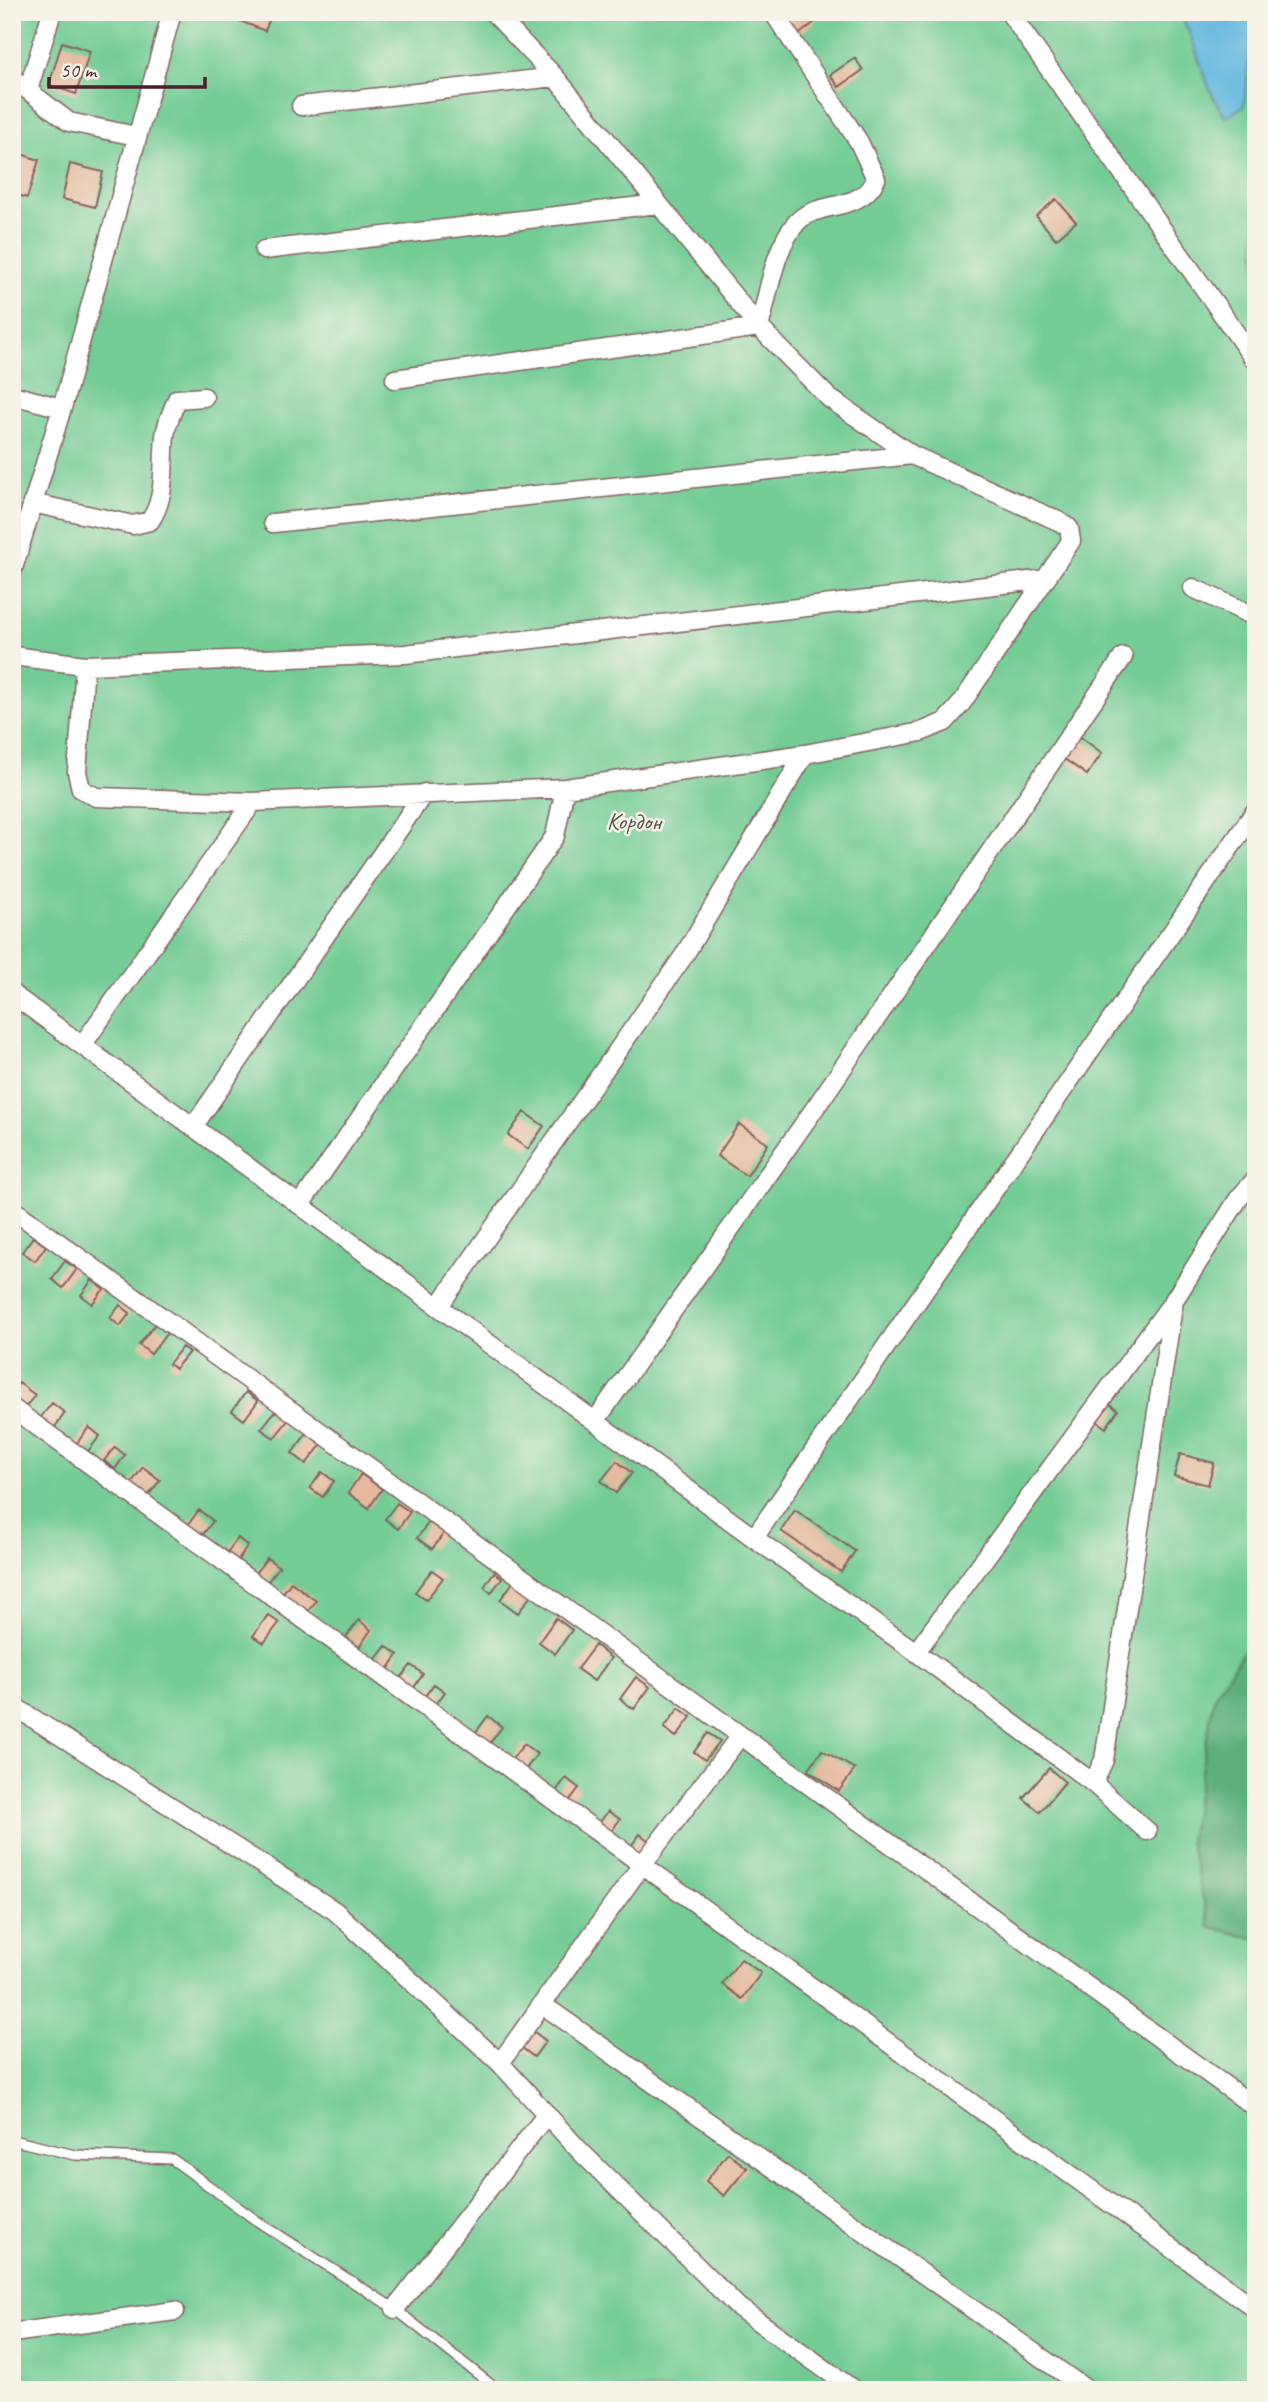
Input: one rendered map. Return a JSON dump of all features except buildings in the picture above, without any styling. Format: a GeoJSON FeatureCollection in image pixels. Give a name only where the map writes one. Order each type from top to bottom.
{"type":"FeatureCollection","features":[{"type":"Feature","properties":{"kind":"street"},"geometry":{"type":"LineString","coordinates":[[28,90],[52,12]]}},
{"type":"Feature","properties":{"kind":"street"},"geometry":{"type":"LineString","coordinates":[[12,572],[15,553],[62,408],[172,12]]}},
{"type":"Feature","properties":{"kind":"street"},"geometry":{"type":"LineString","coordinates":[[85,665],[77,772],[81,789],[96,797],[253,802],[565,788],[805,754],[921,732],[945,722],[1071,541],[1069,528],[912,455],[830,398],[759,327],[555,77],[493,12]]}},
{"type":"Feature","properties":{"kind":"street"},"geometry":{"type":"LineString","coordinates":[[759,327],[785,239],[800,219],[858,199],[871,191],[876,179],[859,142],[773,12]]}},
{"type":"Feature","properties":{"kind":"street"},"geometry":{"type":"LineString","coordinates":[[1009,12],[1256,362]]}},
{"type":"Feature","properties":{"kind":"street"},"geometry":{"type":"LineString","coordinates":[[301,106],[555,77]]}},
{"type":"Feature","properties":{"kind":"street"},"geometry":{"type":"LineString","coordinates":[[12,78],[69,122],[136,136]]}},
{"type":"Feature","properties":{"kind":"street"},"geometry":{"type":"LineString","coordinates":[[264,250],[658,204]]}},
{"type":"Feature","properties":{"kind":"street"},"geometry":{"type":"LineString","coordinates":[[395,379],[759,327]]}},
{"type":"Feature","properties":{"kind":"street"},"geometry":{"type":"LineString","coordinates":[[12,396],[62,408]]}},
{"type":"Feature","properties":{"kind":"street"},"geometry":{"type":"LineString","coordinates":[[32,503],[133,524],[150,521],[159,508],[165,462],[165,434],[177,399],[204,397]]}},
{"type":"Feature","properties":{"kind":"street"},"geometry":{"type":"LineString","coordinates":[[273,523],[912,455]]}},
{"type":"Feature","properties":{"kind":"street"},"geometry":{"type":"LineString","coordinates":[[12,656],[85,665],[405,654],[1046,579]]}},
{"type":"Feature","properties":{"kind":"street"},"geometry":{"type":"LineString","coordinates":[[1193,588],[1256,617]]}},
{"type":"Feature","properties":{"kind":"street"},"geometry":{"type":"LineString","coordinates":[[596,1420],[829,1088],[1123,657]]}},
{"type":"Feature","properties":{"kind":"street"},"geometry":{"type":"LineString","coordinates":[[439,1306],[683,957],[805,754]]}},
{"type":"Feature","properties":{"kind":"street"},"geometry":{"type":"LineString","coordinates":[[300,1205],[555,836],[565,788]]}},
{"type":"Feature","properties":{"kind":"street"},"geometry":{"type":"LineString","coordinates":[[193,1127],[425,793]]}},
{"type":"Feature","properties":{"kind":"street"},"geometry":{"type":"LineString","coordinates":[[83,1044],[253,802]]}},
{"type":"Feature","properties":{"kind":"street"},"geometry":{"type":"LineString","coordinates":[[754,1538],[1256,810]]}},
{"type":"Feature","properties":{"kind":"street"},"geometry":{"type":"LineString","coordinates":[[12,994],[754,1538],[916,1652],[1093,1783],[1147,1831]]}},
{"type":"Feature","properties":{"kind":"street"},"geometry":{"type":"LineString","coordinates":[[916,1652],[1174,1300],[1239,1198],[1256,1179]]}},
{"type":"Feature","properties":{"kind":"street"},"geometry":{"type":"LineString","coordinates":[[12,1209],[1256,2108]]}},
{"type":"Feature","properties":{"kind":"street"},"geometry":{"type":"LineString","coordinates":[[1093,1783],[1104,1760],[1174,1300]]}},
{"type":"Feature","properties":{"kind":"street"},"geometry":{"type":"LineString","coordinates":[[12,1408],[1256,2309]]}},
{"type":"Feature","properties":{"kind":"street"},"geometry":{"type":"LineString","coordinates":[[12,1705],[335,1911],[500,2063],[547,2114],[738,2306],[854,2390]]}},
{"type":"Feature","properties":{"kind":"street"},"geometry":{"type":"LineString","coordinates":[[500,2063],[641,1866],[740,1736]]}},
{"type":"Feature","properties":{"kind":"street"},"geometry":{"type":"LineString","coordinates":[[543,2005],[1087,2390]]}},
{"type":"Feature","properties":{"kind":"street"},"geometry":{"type":"LineString","coordinates":[[394,2309],[547,2114]]}},
{"type":"Feature","properties":{"kind":"street"},"geometry":{"type":"LineString","coordinates":[[12,2333],[175,2311]]}},
{"type":"Feature","properties":{"kind":"lane"},"geometry":{"type":"LineString","coordinates":[[12,2140],[75,2155],[172,2159],[257,2221],[394,2309],[498,2390]]}},
{"type":"Feature","properties":{"kind":"green space","name":"Кордон"},"geometry":{"type":"Polygon","coordinates":[[[12,12],[1256,12],[1256,1631],[1214,1697],[1210,1927],[1256,1939],[1256,2390],[12,2390],[12,12]]]}},
{"type":"Feature","properties":{"kind":"green space"},"geometry":{"type":"Polygon","coordinates":[[[1256,1631],[1256,1939],[1210,1927],[1189,1840],[1214,1697],[1256,1631]]]}},
{"type":"Feature","properties":{"kind":"water"},"geometry":{"type":"Polygon","coordinates":[[[1178,12],[1254,12],[1244,106],[1226,117],[1211,92],[1191,38],[1178,12]]]}}]}
